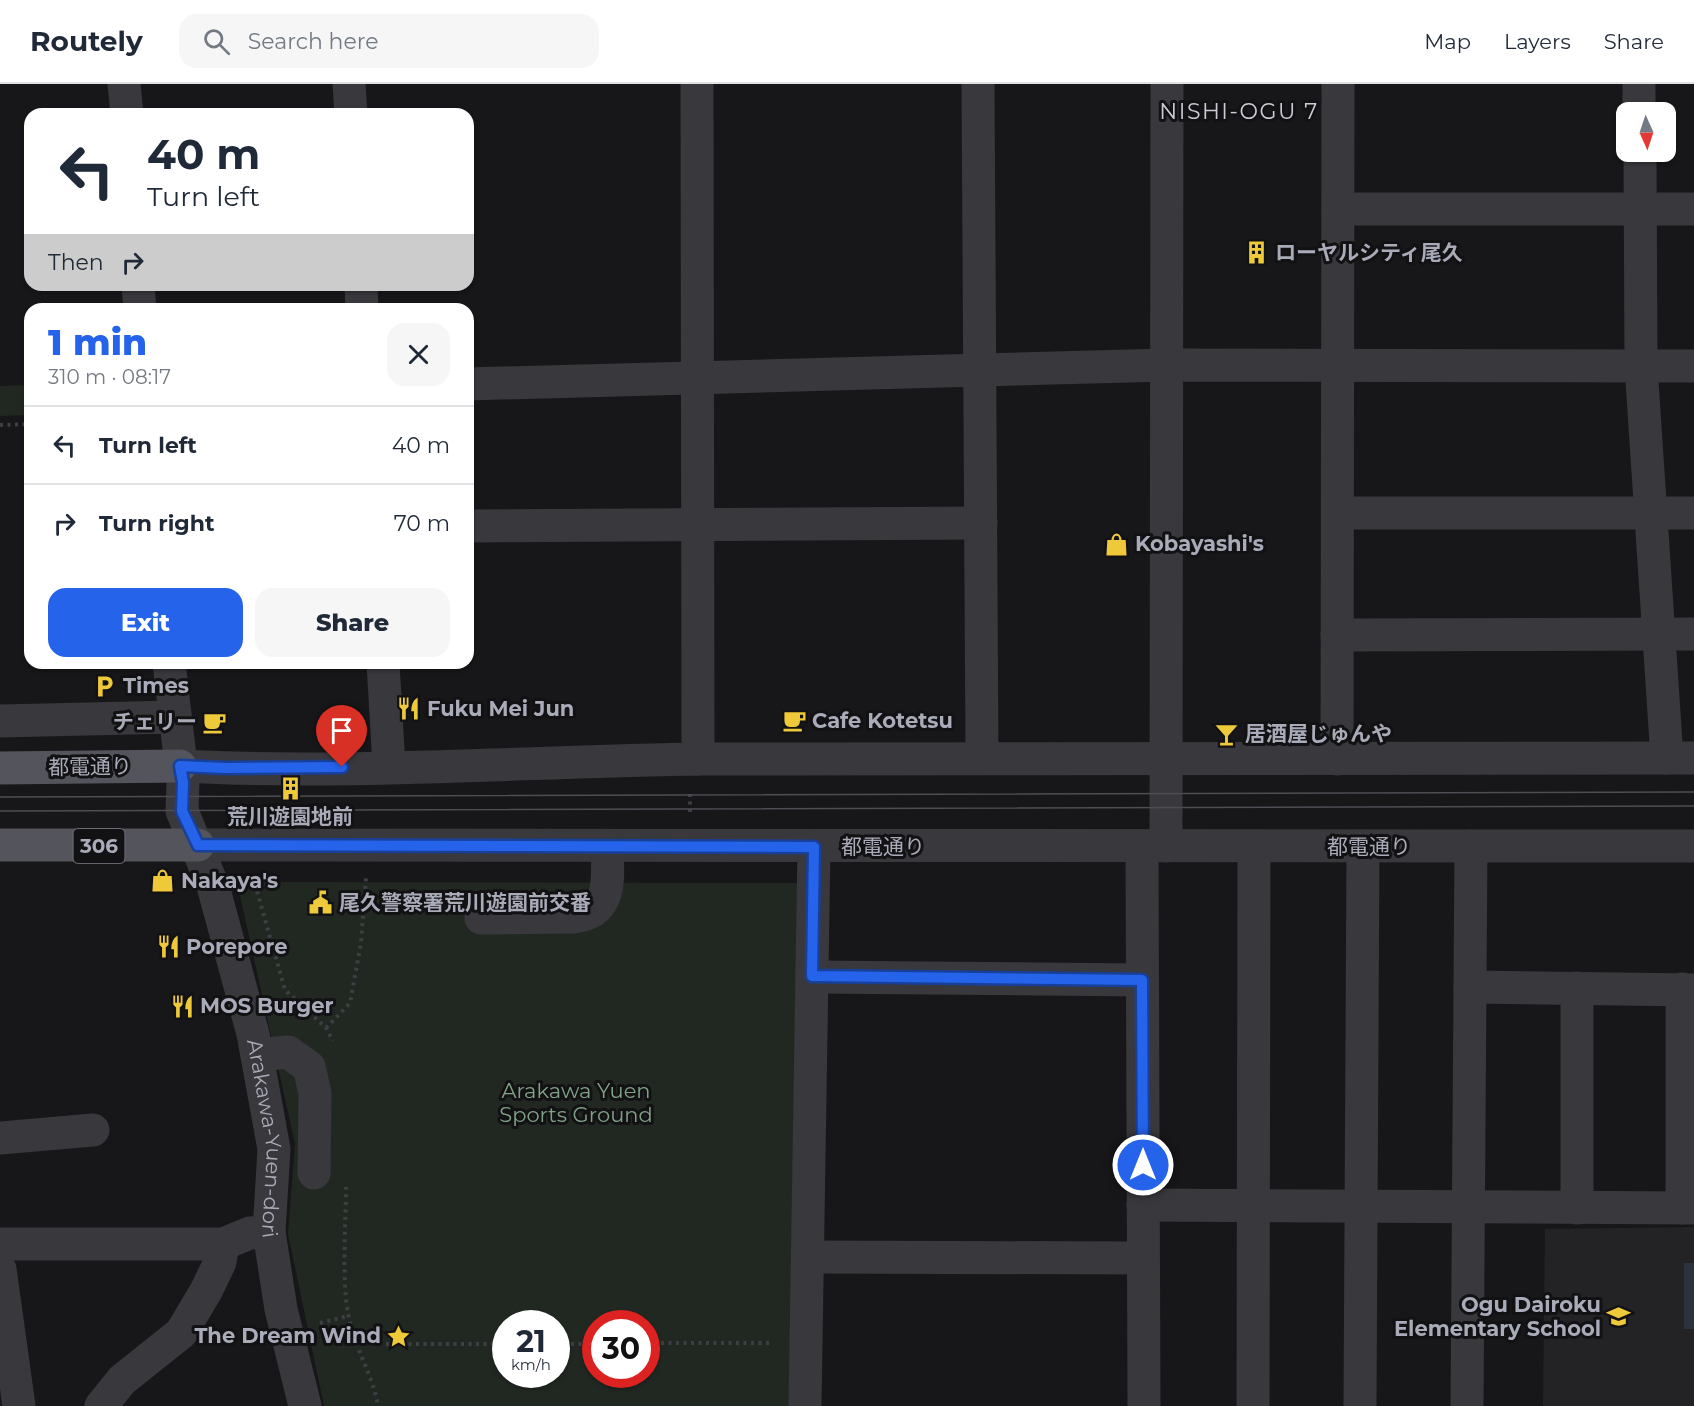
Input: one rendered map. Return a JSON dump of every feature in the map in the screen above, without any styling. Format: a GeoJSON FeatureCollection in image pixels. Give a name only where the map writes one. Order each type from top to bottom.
{"type":"FeatureCollection","features":[{"type":"Feature","properties":{"kind":"main road","name":"都電通り"},"geometry":{"type":"LineString","coordinates":[[0,768],[180,766]]}},
{"type":"Feature","properties":{"kind":"main road","name":"都電通り"},"geometry":{"type":"LineString","coordinates":[[0,845],[198,845]]}},
{"type":"Feature","properties":{"kind":"street"},"geometry":{"type":"LineString","coordinates":[[124,84],[126,108]]}},
{"type":"Feature","properties":{"kind":"street"},"geometry":{"type":"LineString","coordinates":[[349,84],[351,108]]}},
{"type":"Feature","properties":{"kind":"street"},"geometry":{"type":"LineString","coordinates":[[697,84],[698,759]]}},
{"type":"Feature","properties":{"kind":"street"},"geometry":{"type":"LineString","coordinates":[[978,84],[982,758]]}},
{"type":"Feature","properties":{"kind":"street"},"geometry":{"type":"LineString","coordinates":[[1144,1406],[1142,980],[1154,847],[1166,758],[1167,84]]}},
{"type":"Feature","properties":{"kind":"street"},"geometry":{"type":"LineString","coordinates":[[1337,759],[1338,84]]}},
{"type":"Feature","properties":{"kind":"street"},"geometry":{"type":"LineString","coordinates":[[1639,84],[1640,102]]}},
{"type":"Feature","properties":{"kind":"street"},"geometry":{"type":"LineString","coordinates":[[180,766],[389,767],[698,759],[1681,758],[1659,633],[1650,513],[1641,366],[1640,162]]}},
{"type":"Feature","properties":{"kind":"street"},"geometry":{"type":"LineString","coordinates":[[1338,209],[1694,209]]}},
{"type":"Feature","properties":{"kind":"street"},"geometry":{"type":"LineString","coordinates":[[474,384],[1167,365],[1694,366]]}},
{"type":"Feature","properties":{"kind":"street"},"geometry":{"type":"LineString","coordinates":[[1338,513],[1694,513]]}},
{"type":"Feature","properties":{"kind":"street"},"geometry":{"type":"LineString","coordinates":[[474,525],[981,523]]}},
{"type":"Feature","properties":{"kind":"street"},"geometry":{"type":"LineString","coordinates":[[1337,635],[1694,634]]}},
{"type":"Feature","properties":{"kind":"street","name":"Arakawa-Yuen-dori"},"geometry":{"type":"LineString","coordinates":[[170,669],[183,782],[182,811],[213,886],[257,1055],[274,1149],[269,1233],[281,1309],[305,1406]]}},
{"type":"Feature","properties":{"kind":"street"},"geometry":{"type":"LineString","coordinates":[[383,669],[389,767]]}},
{"type":"Feature","properties":{"kind":"street"},"geometry":{"type":"LineString","coordinates":[[0,721],[174,717]]}},
{"type":"Feature","properties":{"kind":"street","name":"都電通り"},"geometry":{"type":"LineString","coordinates":[[198,845],[1694,846]]}},
{"type":"Feature","properties":{"kind":"street"},"geometry":{"type":"LineString","coordinates":[[481,918],[573,917],[592,913],[603,900],[608,874],[607,846]]}},
{"type":"Feature","properties":{"kind":"street"},"geometry":{"type":"LineString","coordinates":[[1467,1406],[1471,846]]}},
{"type":"Feature","properties":{"kind":"street"},"geometry":{"type":"LineString","coordinates":[[806,1406],[814,847]]}},
{"type":"Feature","properties":{"kind":"street"},"geometry":{"type":"LineString","coordinates":[[1253,1406],[1254,847]]}},
{"type":"Feature","properties":{"kind":"street"},"geometry":{"type":"LineString","coordinates":[[1360,1406],[1363,847]]}},
{"type":"Feature","properties":{"kind":"street"},"geometry":{"type":"LineString","coordinates":[[812,976],[1142,980]]}},
{"type":"Feature","properties":{"kind":"street"},"geometry":{"type":"LineString","coordinates":[[1143,1205],[1688,1208],[1688,990],[1470,987]]}},
{"type":"Feature","properties":{"kind":"street"},"geometry":{"type":"LineString","coordinates":[[1577,988],[1577,1208]]}},
{"type":"Feature","properties":{"kind":"street"},"geometry":{"type":"LineString","coordinates":[[257,1055],[288,1052],[309,1067],[315,1093],[314,1173]]}},
{"type":"Feature","properties":{"kind":"street"},"geometry":{"type":"LineString","coordinates":[[0,1138],[93,1130]]}},
{"type":"Feature","properties":{"kind":"street"},"geometry":{"type":"LineString","coordinates":[[0,1245],[223,1244],[250,1233],[269,1233]]}},
{"type":"Feature","properties":{"kind":"street"},"geometry":{"type":"LineString","coordinates":[[101,1406],[122,1380],[180,1333],[206,1291],[220,1262],[223,1244]]}},
{"type":"Feature","properties":{"kind":"street"},"geometry":{"type":"LineString","coordinates":[[808,1257],[1143,1258]]}},
{"type":"Feature","properties":{"kind":"street"},"geometry":{"type":"LineString","coordinates":[[0,1269],[19,1406]]}},
{"type":"Feature","properties":{"kind":"path"},"geometry":{"type":"LineString","coordinates":[[0,425],[24,424]]}},
{"type":"Feature","properties":{"kind":"path"},"geometry":{"type":"LineString","coordinates":[[326,1028],[351,1003],[361,943],[366,875]]}},
{"type":"Feature","properties":{"kind":"path"},"geometry":{"type":"LineString","coordinates":[[316,1324],[348,1316]]}},
{"type":"Feature","properties":{"kind":"path"},"geometry":{"type":"LineString","coordinates":[[660,1343],[807,1343]]}},
{"type":"Feature","properties":{"kind":"path"},"geometry":{"type":"LineString","coordinates":[[356,1344],[492,1344]]}},
{"type":"Feature","properties":{"kind":"shaded area","name":"Ogu Dairoku Elementary School"},"geometry":{"type":"Polygon","coordinates":[[[1694,1227],[1694,1406],[1543,1406],[1545,1229],[1694,1227]]]}},
{"type":"Feature","properties":{"kind":"shaded area"},"geometry":{"type":"Polygon","coordinates":[[[1684,1263],[1694,1263],[1694,1329],[1684,1329],[1684,1263]]]}},
{"type":"Feature","properties":{"kind":"green space"},"geometry":{"type":"Polygon","coordinates":[[[24,385],[24,415],[0,416],[0,386],[24,385]]]}},
{"type":"Feature","properties":{"kind":"green space","name":"Arakawa Yuen Sports Ground"},"geometry":{"type":"Polygon","coordinates":[[[237,882],[805,883],[796,1406],[324,1406],[288,1234],[295,1144],[237,882]]]}},
{"type":"Feature","properties":{"kind":"tram line"},"geometry":{"type":"LineString","coordinates":[[0,797],[1694,792]]}},
{"type":"Feature","properties":{"kind":"tram line"},"geometry":{"type":"LineString","coordinates":[[0,811],[1694,806]]}},
{"type":"Feature","properties":{"kind":"place","name":"ローヤルシティ尾久"},"geometry":{"type":"Point","coordinates":[1257,253]}},
{"type":"Feature","properties":{"kind":"place","name":"Kobayashi's"},"geometry":{"type":"Point","coordinates":[1117,544]}},
{"type":"Feature","properties":{"kind":"place","name":"Times"},"geometry":{"type":"Point","coordinates":[105,686]}},
{"type":"Feature","properties":{"kind":"place","name":"Fuku Mei Jun"},"geometry":{"type":"Point","coordinates":[409,709]}},
{"type":"Feature","properties":{"kind":"place","name":"Cafe Kotetsu"},"geometry":{"type":"Point","coordinates":[794,721]}},
{"type":"Feature","properties":{"kind":"place","name":"チェリー"},"geometry":{"type":"Point","coordinates":[215,722]}},
{"type":"Feature","properties":{"kind":"place","name":"居酒屋じゅんや"},"geometry":{"type":"Point","coordinates":[1227,734]}},
{"type":"Feature","properties":{"kind":"place","name":"荒川遊園地前"},"geometry":{"type":"Point","coordinates":[290,789]}},
{"type":"Feature","properties":{"kind":"place","name":"Nakaya's"},"geometry":{"type":"Point","coordinates":[163,881]}},
{"type":"Feature","properties":{"kind":"place","name":"尾久警察署荒川遊園前交番"},"geometry":{"type":"Point","coordinates":[321,903]}},
{"type":"Feature","properties":{"kind":"place","name":"Porepore"},"geometry":{"type":"Point","coordinates":[168,947]}},
{"type":"Feature","properties":{"kind":"place","name":"MOS Burger"},"geometry":{"type":"Point","coordinates":[182,1006]}},
{"type":"Feature","properties":{"kind":"place","name":"Ogu Dairoku Elementary School"},"geometry":{"type":"Point","coordinates":[1619,1317]}},
{"type":"Feature","properties":{"kind":"place","name":"The Dream Wind"},"geometry":{"type":"Point","coordinates":[399,1336]}},
{"type":"Feature","properties":{"kind":"district","name":"NISHI-OGU 7"},"geometry":{"type":"Point","coordinates":[1239,111]}},
{"type":"Feature","properties":{"kind":"route"},"geometry":{"type":"LineString","coordinates":[[342,767],[180,766],[183,782],[182,811],[198,845],[814,847],[812,976],[1142,980],[1143,1165]]}}]}
